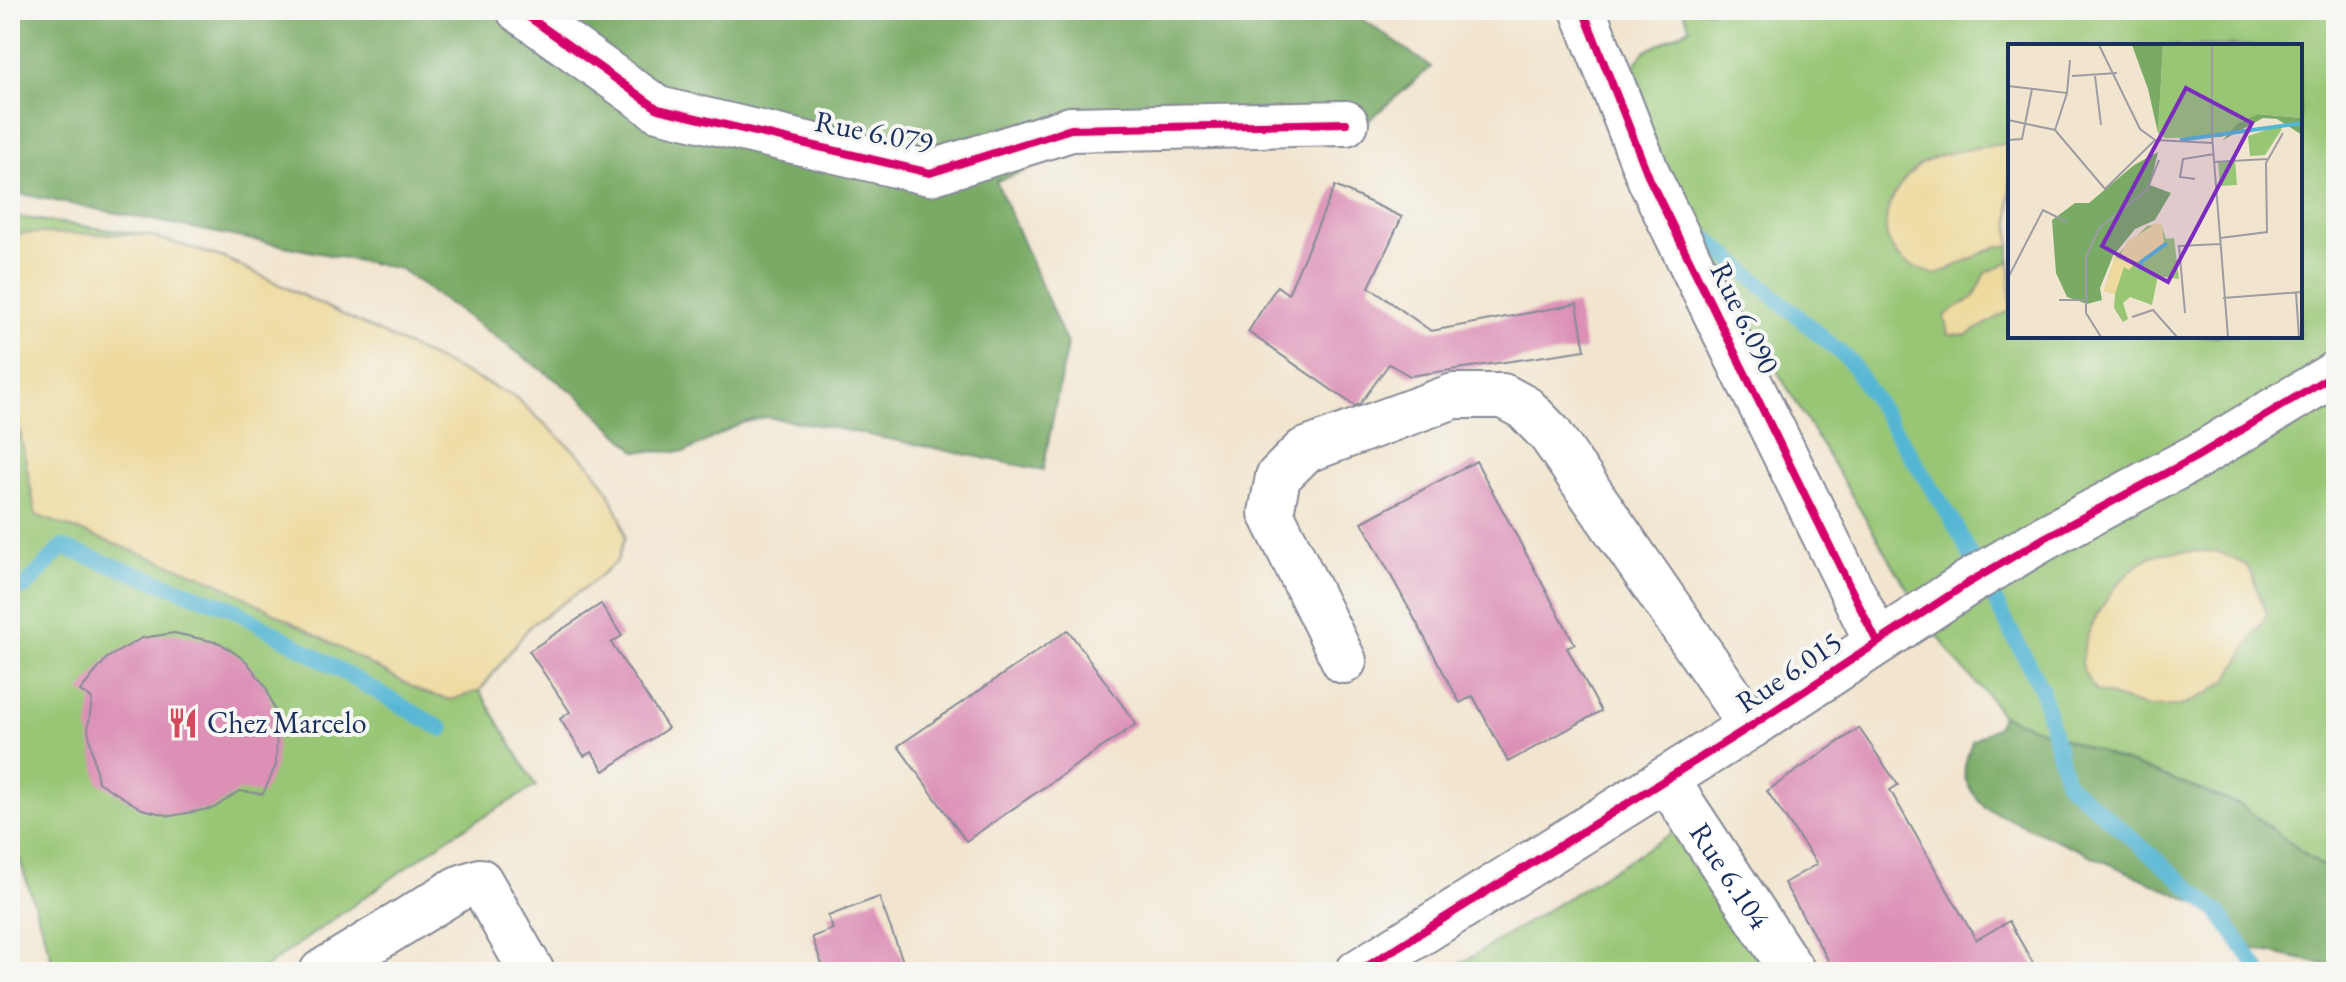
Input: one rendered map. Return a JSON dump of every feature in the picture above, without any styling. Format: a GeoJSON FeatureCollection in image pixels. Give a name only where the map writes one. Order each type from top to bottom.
{"type":"FeatureCollection","features":[{"type":"Feature","properties":{"kind":"street","name":"Rue 6.079"},"geometry":{"type":"LineString","coordinates":[[519,10],[658,109],[930,173],[1071,129],[1346,123]]}},
{"type":"Feature","properties":{"kind":"street","name":"Rue 6.090"},"geometry":{"type":"LineString","coordinates":[[1583,10],[1650,180],[1877,642]]}},
{"type":"Feature","properties":{"kind":"street","name":"Rue 6.015"},"geometry":{"type":"LineString","coordinates":[[1358,972],[1751,726],[1968,583],[2046,537],[2196,457],[2336,373]]}},
{"type":"Feature","properties":{"kind":"street"},"geometry":{"type":"LineString","coordinates":[[1344,661],[1271,513],[1278,477],[1304,451],[1454,396],[1503,396],[1525,408],[1550,434],[1751,726]]}},
{"type":"Feature","properties":{"kind":"street","name":"Rue 6.104"},"geometry":{"type":"LineString","coordinates":[[1666,779],[1793,972]]}},
{"type":"Feature","properties":{"kind":"street"},"geometry":{"type":"LineString","coordinates":[[322,972],[459,888],[480,881],[532,972]]}},
{"type":"Feature","properties":{"kind":"green space"},"geometry":{"type":"Polygon","coordinates":[[[10,10],[1350,10],[1431,67],[1368,121],[1154,126],[996,181],[1067,344],[1043,470],[766,417],[742,423],[685,452],[636,451],[580,397],[400,269],[10,192],[10,10]]]}},
{"type":"Feature","properties":{"kind":"green space"},"geometry":{"type":"Polygon","coordinates":[[[1683,10],[2336,10],[2336,877],[2240,805],[2001,715],[1923,615],[1736,302],[1659,161],[1635,65],[1644,52],[1690,28],[1683,10]]]}},
{"type":"Feature","properties":{"kind":"green space"},"geometry":{"type":"Polygon","coordinates":[[[10,216],[147,235],[224,258],[515,397],[590,465],[609,492],[621,519],[625,537],[617,561],[531,625],[480,691],[536,786],[451,836],[259,972],[56,972],[10,829],[10,216]]]}},
{"type":"Feature","properties":{"kind":"green space"},"geometry":{"type":"Polygon","coordinates":[[[2001,715],[2240,805],[2336,877],[2336,967],[2250,948],[2219,913],[1985,808],[1967,783],[1966,763],[1972,741],[1997,727],[2001,715]]]}},
{"type":"Feature","properties":{"kind":"green space"},"geometry":{"type":"Polygon","coordinates":[[[1693,820],[1793,972],[1447,972],[1693,820]]]}},
{"type":"Feature","properties":{"kind":"sand"},"geometry":{"type":"Polygon","coordinates":[[[2008,143],[2008,246],[1998,246],[1936,275],[1902,260],[1892,248],[1887,236],[1888,210],[1900,185],[1920,165],[1964,150],[2008,143]]]}},
{"type":"Feature","properties":{"kind":"sand"},"geometry":{"type":"Polygon","coordinates":[[[23,233],[147,235],[224,258],[515,397],[590,465],[609,492],[625,537],[617,561],[531,625],[479,691],[451,700],[422,692],[213,580],[36,515],[10,380],[10,241],[23,233]]]}},
{"type":"Feature","properties":{"kind":"sand"},"geometry":{"type":"Polygon","coordinates":[[[2008,262],[2008,311],[1967,335],[1948,334],[1944,316],[1974,297],[1986,273],[2008,262]]]}},
{"type":"Feature","properties":{"kind":"sand"},"geometry":{"type":"Polygon","coordinates":[[[2217,551],[2248,566],[2267,614],[2228,679],[2209,693],[2180,706],[2147,707],[2095,691],[2083,669],[2086,639],[2104,603],[2129,572],[2155,555],[2217,551]]]}},
{"type":"Feature","properties":{"kind":"building"},"geometry":{"type":"Polygon","coordinates":[[[1335,186],[1402,217],[1369,287],[1431,331],[1577,304],[1585,350],[1410,376],[1389,364],[1360,404],[1355,406],[1248,332],[1277,286],[1288,294],[1335,186]]]}},
{"type":"Feature","properties":{"kind":"building"},"geometry":{"type":"Polygon","coordinates":[[[1476,461],[1575,644],[1567,648],[1601,711],[1508,762],[1473,696],[1460,703],[1362,522],[1476,461]]]}},
{"type":"Feature","properties":{"kind":"building"},"geometry":{"type":"Polygon","coordinates":[[[601,604],[622,636],[611,643],[668,728],[604,771],[592,752],[584,756],[560,719],[570,712],[529,651],[601,604]]]}},
{"type":"Feature","properties":{"kind":"building"},"geometry":{"type":"Polygon","coordinates":[[[1068,630],[1136,724],[966,841],[898,746],[1068,630]]]}},
{"type":"Feature","properties":{"kind":"building","name":"Chez Marcelo"},"geometry":{"type":"Polygon","coordinates":[[[174,633],[220,643],[246,661],[266,687],[277,717],[276,765],[263,794],[239,791],[214,808],[171,816],[142,809],[98,782],[88,729],[92,699],[80,691],[107,658],[142,638],[174,633]]]}},
{"type":"Feature","properties":{"kind":"building"},"geometry":{"type":"Polygon","coordinates":[[[1859,728],[1898,785],[1890,790],[1976,940],[2009,921],[2038,972],[1835,972],[1784,883],[1817,864],[1767,791],[1859,728]]]}},
{"type":"Feature","properties":{"kind":"building"},"geometry":{"type":"Polygon","coordinates":[[[879,897],[907,972],[825,972],[812,937],[833,929],[828,916],[879,897]]]}},
{"type":"Feature","properties":{"kind":"waterway"},"geometry":{"type":"LineString","coordinates":[[1698,231],[1850,361],[1951,518],[2041,688],[2067,783],[2219,913],[2260,972]]}},
{"type":"Feature","properties":{"kind":"waterway"},"geometry":{"type":"LineString","coordinates":[[10,592],[27,585],[62,547],[231,608],[442,729]]}},
{"type":"Feature","properties":{"kind":"cycle path"},"geometry":{"type":"LineString","coordinates":[[519,10],[658,109],[930,173],[1071,129],[1346,123]]}},
{"type":"Feature","properties":{"kind":"cycle path"},"geometry":{"type":"LineString","coordinates":[[1583,10],[1650,180],[1877,642]]}},
{"type":"Feature","properties":{"kind":"cycle path"},"geometry":{"type":"LineString","coordinates":[[1358,972],[1751,726],[1968,583],[2046,537],[2196,457],[2336,373]]}},
{"type":"Feature","properties":{"kind":"place","name":"Chez Marcelo"},"geometry":{"type":"Point","coordinates":[183,723]}}]}
